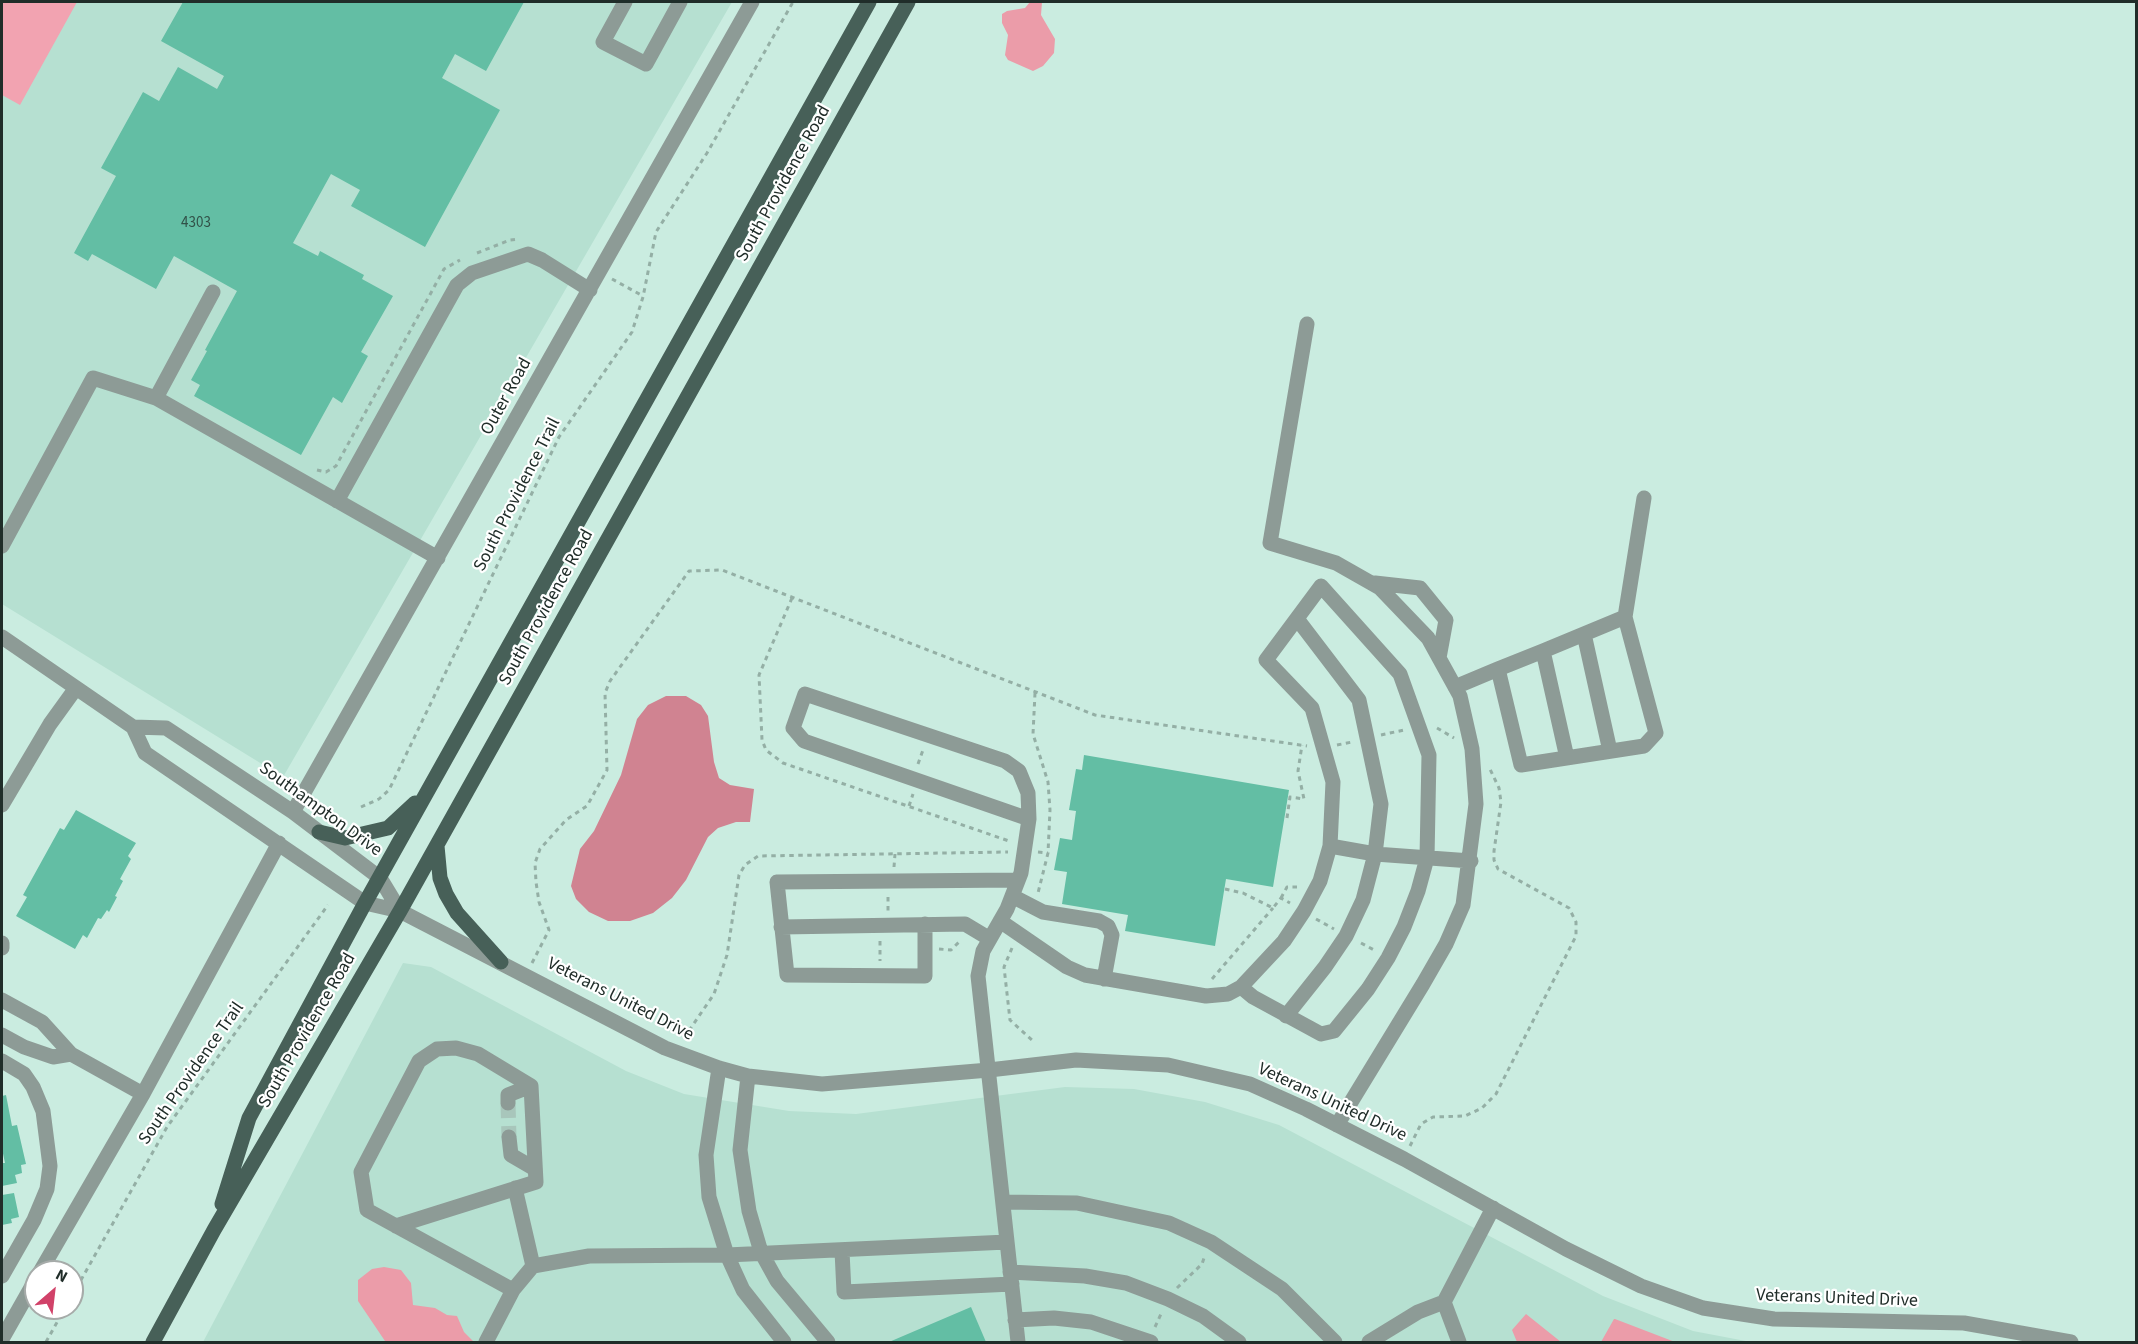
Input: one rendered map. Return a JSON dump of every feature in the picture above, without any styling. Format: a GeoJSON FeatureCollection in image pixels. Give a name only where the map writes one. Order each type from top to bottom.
{"type":"FeatureCollection","features":[{"type":"Feature","properties":{"kind":"main road","name":"South Providence Road"},"geometry":{"type":"LineString","coordinates":[[214,1230],[249,1118],[365,903],[869,2]]}},
{"type":"Feature","properties":{"kind":"main road","name":"South Providence Road"},"geometry":{"type":"LineString","coordinates":[[153,1342],[214,1230],[437,846],[908,2]]}},
{"type":"Feature","properties":{"kind":"main road"},"geometry":{"type":"LineString","coordinates":[[319,832],[345,838],[388,828],[407,813],[431,785]]}},
{"type":"Feature","properties":{"kind":"main road"},"geometry":{"type":"LineString","coordinates":[[437,846],[440,878],[457,914],[501,962]]}},
{"type":"Feature","properties":{"kind":"street"},"geometry":{"type":"LineString","coordinates":[[625,2],[603,42],[646,64],[680,2]]}},
{"type":"Feature","properties":{"kind":"street","name":"Outer Road"},"geometry":{"type":"LineString","coordinates":[[293,812],[753,2]]}},
{"type":"Feature","properties":{"kind":"street"},"geometry":{"type":"LineString","coordinates":[[337,501],[457,285],[472,273],[528,254],[542,260],[590,290]]}},
{"type":"Feature","properties":{"kind":"street"},"geometry":{"type":"LineString","coordinates":[[156,398],[213,292]]}},
{"type":"Feature","properties":{"kind":"street"},"geometry":{"type":"LineString","coordinates":[[1307,324],[1270,543],[1336,562],[1373,583],[1405,611],[1428,638],[1460,696],[1472,749],[1476,804],[1471,861],[1463,905],[1446,944],[1337,1125]]}},
{"type":"Feature","properties":{"kind":"street"},"geometry":{"type":"LineString","coordinates":[[2,546],[93,378],[156,398],[438,558]]}},
{"type":"Feature","properties":{"kind":"street"},"geometry":{"type":"LineString","coordinates":[[1498,669],[1521,765],[1644,746],[1656,733],[1625,617],[1644,498]]}},
{"type":"Feature","properties":{"kind":"street"},"geometry":{"type":"LineString","coordinates":[[1000,921],[1067,967],[1085,975],[1206,996],[1228,994],[1241,987],[1284,941],[1304,911],[1320,881],[1330,846],[1333,782],[1312,708],[1266,660],[1298,620],[1336,562]]}},
{"type":"Feature","properties":{"kind":"street"},"geometry":{"type":"LineString","coordinates":[[1373,583],[1420,588],[1446,620],[1439,658]]}},
{"type":"Feature","properties":{"kind":"street"},"geometry":{"type":"LineString","coordinates":[[1241,987],[1253,997],[1321,1034],[1334,1031],[1368,989],[1404,927],[1427,858],[1429,755],[1417,727],[1400,674],[1321,586]]}},
{"type":"Feature","properties":{"kind":"street"},"geometry":{"type":"LineString","coordinates":[[1455,687],[1625,617]]}},
{"type":"Feature","properties":{"kind":"street"},"geometry":{"type":"LineString","coordinates":[[1286,1016],[1325,968],[1346,936],[1363,900],[1375,854],[1381,804],[1369,738],[1359,700],[1298,620]]}},
{"type":"Feature","properties":{"kind":"street"},"geometry":{"type":"LineString","coordinates":[[1584,634],[1610,751]]}},
{"type":"Feature","properties":{"kind":"street"},"geometry":{"type":"LineString","coordinates":[[2,637],[133,727],[145,753],[365,903],[400,910]]}},
{"type":"Feature","properties":{"kind":"street"},"geometry":{"type":"LineString","coordinates":[[1543,651],[1567,758]]}},
{"type":"Feature","properties":{"kind":"street"},"geometry":{"type":"LineString","coordinates":[[2,805],[50,724],[76,688]]}},
{"type":"Feature","properties":{"kind":"street"},"geometry":{"type":"LineString","coordinates":[[1018,1342],[978,976],[983,951],[1000,921],[1018,880],[1029,819],[1028,793],[1019,771],[1005,761],[805,694],[793,728],[804,741],[1029,819]]}},
{"type":"Feature","properties":{"kind":"street","name":"Southampton Drive"},"geometry":{"type":"LineString","coordinates":[[133,727],[166,728],[293,812],[380,878],[400,910]]}},
{"type":"Feature","properties":{"kind":"street"},"geometry":{"type":"LineString","coordinates":[[47,1260],[143,1094],[279,843]]}},
{"type":"Feature","properties":{"kind":"street"},"geometry":{"type":"LineString","coordinates":[[1330,846],[1375,854],[1471,861]]}},
{"type":"Feature","properties":{"kind":"street"},"geometry":{"type":"LineString","coordinates":[[925,924],[925,976],[786,975],[777,882],[1018,880]]}},
{"type":"Feature","properties":{"kind":"street"},"geometry":{"type":"LineString","coordinates":[[1012,896],[1043,912],[1099,921],[1108,926],[1112,935],[1104,979]]}},
{"type":"Feature","properties":{"kind":"street","name":"Veterans United Drive"},"geometry":{"type":"LineString","coordinates":[[400,910],[666,1048],[719,1068],[748,1076],[822,1084],[1076,1060],[1168,1065],[1250,1084],[1404,1159],[1641,1286],[1703,1308],[1774,1319],[1964,1323],[2071,1342]]}},
{"type":"Feature","properties":{"kind":"street"},"geometry":{"type":"LineString","coordinates":[[782,927],[965,924],[990,939]]}},
{"type":"Feature","properties":{"kind":"street"},"geometry":{"type":"LineString","coordinates":[[2,1000],[42,1022],[71,1054],[143,1094]]}},
{"type":"Feature","properties":{"kind":"street"},"geometry":{"type":"LineString","coordinates":[[2,1035],[24,1047],[53,1057],[71,1054]]}},
{"type":"Feature","properties":{"kind":"street"},"geometry":{"type":"LineString","coordinates":[[513,1290],[367,1210],[361,1172],[419,1061],[437,1049],[456,1048],[478,1054],[531,1086]]}},
{"type":"Feature","properties":{"kind":"street"},"geometry":{"type":"LineString","coordinates":[[2,1061],[24,1074],[33,1087],[43,1111],[50,1166],[47,1189],[33,1220],[2,1276]]}},
{"type":"Feature","properties":{"kind":"street"},"geometry":{"type":"LineString","coordinates":[[719,1068],[706,1155],[710,1197],[727,1255],[743,1290],[783,1342]]}},
{"type":"Feature","properties":{"kind":"street"},"geometry":{"type":"LineString","coordinates":[[748,1076],[740,1150],[748,1211],[761,1252],[777,1281],[828,1342]]}},
{"type":"Feature","properties":{"kind":"street"},"geometry":{"type":"LineString","coordinates":[[508,1103],[508,1095],[531,1086]]}},
{"type":"Feature","properties":{"kind":"street"},"geometry":{"type":"LineString","coordinates":[[396,1226],[536,1182],[531,1086]]}},
{"type":"Feature","properties":{"kind":"street"},"geometry":{"type":"LineString","coordinates":[[509,1137],[511,1155],[535,1169]]}},
{"type":"Feature","properties":{"kind":"street"},"geometry":{"type":"LineString","coordinates":[[515,1188],[533,1266]]}},
{"type":"Feature","properties":{"kind":"street"},"geometry":{"type":"LineString","coordinates":[[1003,1202],[1077,1203],[1169,1223],[1211,1242],[1274,1283],[1319,1324],[1335,1342]]}},
{"type":"Feature","properties":{"kind":"street"},"geometry":{"type":"LineString","coordinates":[[1374,1341],[1419,1312],[1444,1302],[1493,1208]]}},
{"type":"Feature","properties":{"kind":"street"},"geometry":{"type":"LineString","coordinates":[[486,1342],[513,1290],[533,1266],[589,1256],[727,1255],[1007,1242]]}},
{"type":"Feature","properties":{"kind":"street"},"geometry":{"type":"LineString","coordinates":[[842,1251],[844,1292],[1011,1278],[1085,1276],[1126,1284],[1168,1299],[1203,1316],[1239,1342]]}},
{"type":"Feature","properties":{"kind":"street"},"geometry":{"type":"LineString","coordinates":[[2,1339],[24,1300]]}},
{"type":"Feature","properties":{"kind":"street"},"geometry":{"type":"LineString","coordinates":[[1444,1302],[1459,1342]]}},
{"type":"Feature","properties":{"kind":"street"},"geometry":{"type":"LineString","coordinates":[[1015,1320],[1054,1318],[1091,1322],[1151,1342]]}},
{"type":"Feature","properties":{"kind":"path","name":"South Providence Trail"},"geometry":{"type":"LineString","coordinates":[[361,807],[379,799],[389,790],[559,437],[632,332],[643,297],[656,232],[707,153],[793,2]]}},
{"type":"Feature","properties":{"kind":"path"},"geometry":{"type":"LineString","coordinates":[[313,470],[326,472],[336,466],[444,269],[510,240],[524,238]]}},
{"type":"Feature","properties":{"kind":"path"},"geometry":{"type":"LineString","coordinates":[[600,272],[643,297]]}},
{"type":"Feature","properties":{"kind":"path"},"geometry":{"type":"LineString","coordinates":[[526,975],[549,930],[539,902],[535,863],[540,849],[566,820],[587,806],[607,770],[605,693],[610,681],[689,571],[722,570],[1095,715],[1323,747],[1417,727],[1435,727],[1472,749],[1493,771],[1499,788],[1501,802],[1494,860],[1498,869],[1569,908],[1576,922],[1576,936],[1496,1094],[1482,1108],[1465,1116],[1433,1117],[1421,1124],[1404,1159]]}},
{"type":"Feature","properties":{"kind":"path"},"geometry":{"type":"LineString","coordinates":[[1287,818],[1290,797],[1304,799],[1298,771],[1302,745]]}},
{"type":"Feature","properties":{"kind":"path"},"geometry":{"type":"LineString","coordinates":[[1281,898],[1287,887],[1303,887]]}},
{"type":"Feature","properties":{"kind":"path","name":"South Providence Trail"},"geometry":{"type":"LineString","coordinates":[[84,1275],[167,1127],[328,905]]}},
{"type":"Feature","properties":{"kind":"path"},"geometry":{"type":"LineString","coordinates":[[1207,984],[1273,908]]}},
{"type":"Feature","properties":{"kind":"path"},"geometry":{"type":"LineString","coordinates":[[46,1342],[58,1320]]}},
{"type":"Feature","properties":{"kind":"shaded area"},"geometry":{"type":"Polygon","coordinates":[[[2,2],[732,2],[283,777],[2,604],[2,2]]]}},
{"type":"Feature","properties":{"kind":"shaded area"},"geometry":{"type":"Polygon","coordinates":[[[2,2],[77,2],[20,105],[2,95],[2,2]]]}},
{"type":"Feature","properties":{"kind":"shaded area"},"geometry":{"type":"Polygon","coordinates":[[[1030,2],[1042,2],[1041,15],[1055,39],[1054,53],[1043,66],[1033,71],[1008,60],[1005,55],[1008,35],[1002,23],[1002,14],[1025,8],[1030,2]]]}},
{"type":"Feature","properties":{"kind":"shaded area"},"geometry":{"type":"Polygon","coordinates":[[[666,696],[686,696],[701,705],[708,716],[714,762],[719,778],[730,785],[754,789],[750,822],[736,822],[718,828],[708,837],[686,880],[672,898],[653,913],[630,921],[608,921],[589,912],[576,899],[571,886],[580,849],[594,831],[621,775],[637,719],[648,705],[666,696]]]}},
{"type":"Feature","properties":{"kind":"shaded area"},"geometry":{"type":"Polygon","coordinates":[[[403,963],[431,967],[626,1071],[684,1094],[789,1111],[856,1114],[1065,1087],[1134,1089],[1205,1102],[1279,1125],[1603,1296],[1693,1331],[1751,1342],[203,1342],[403,963]]]}},
{"type":"Feature","properties":{"kind":"shaded area"},"geometry":{"type":"Polygon","coordinates":[[[384,1267],[401,1270],[411,1283],[413,1305],[435,1308],[447,1315],[457,1316],[464,1332],[474,1342],[385,1341],[358,1301],[358,1280],[372,1269],[384,1267]]]}},
{"type":"Feature","properties":{"kind":"shaded area"},"geometry":{"type":"Polygon","coordinates":[[[1526,1314],[1561,1342],[1517,1342],[1512,1330],[1526,1314]]]}},
{"type":"Feature","properties":{"kind":"shaded area"},"geometry":{"type":"Polygon","coordinates":[[[1615,1319],[1675,1342],[1601,1342],[1615,1319]]]}},
{"type":"Feature","properties":{"kind":"building"},"geometry":{"type":"Polygon","coordinates":[[[183,2],[524,2],[486,71],[455,54],[442,78],[500,110],[425,247],[351,206],[360,190],[331,174],[293,243],[318,256],[320,251],[364,275],[362,279],[393,296],[361,352],[368,356],[342,403],[333,397],[301,455],[194,396],[200,385],[191,380],[237,291],[174,256],[156,289],[92,254],[88,261],[74,253],[116,176],[101,168],[143,92],[159,101],[178,67],[217,89],[224,76],[161,41],[183,2]]]}},
{"type":"Feature","properties":{"kind":"building"},"geometry":{"type":"Polygon","coordinates":[[[1084,755],[1289,790],[1273,887],[1226,879],[1215,946],[1125,931],[1128,915],[1062,904],[1067,872],[1054,870],[1060,838],[1072,840],[1076,811],[1069,810],[1076,769],[1082,770],[1084,755]]]}},
{"type":"Feature","properties":{"kind":"building"},"geometry":{"type":"Polygon","coordinates":[[[76,810],[136,843],[128,856],[131,859],[120,879],[123,881],[109,912],[107,910],[101,919],[98,918],[87,938],[83,935],[75,949],[16,916],[27,897],[23,895],[60,828],[64,830],[76,810]]]}},
{"type":"Feature","properties":{"kind":"building"},"geometry":{"type":"Polygon","coordinates":[[[6,1095],[12,1126],[17,1125],[26,1164],[21,1165],[22,1173],[15,1175],[17,1183],[2,1186],[2,1163],[5,1163],[2,1149],[2,1096],[6,1095]]]}},
{"type":"Feature","properties":{"kind":"building"},"geometry":{"type":"Polygon","coordinates":[[[14,1193],[19,1217],[11,1219],[12,1223],[2,1225],[2,1195],[14,1193]]]}},
{"type":"Feature","properties":{"kind":"building"},"geometry":{"type":"Polygon","coordinates":[[[971,1307],[986,1342],[889,1342],[971,1307]]]}},
{"type":"Feature","properties":{"kind":"tunnel"},"geometry":{"type":"LineString","coordinates":[[508,1103],[509,1137]]}}]}
